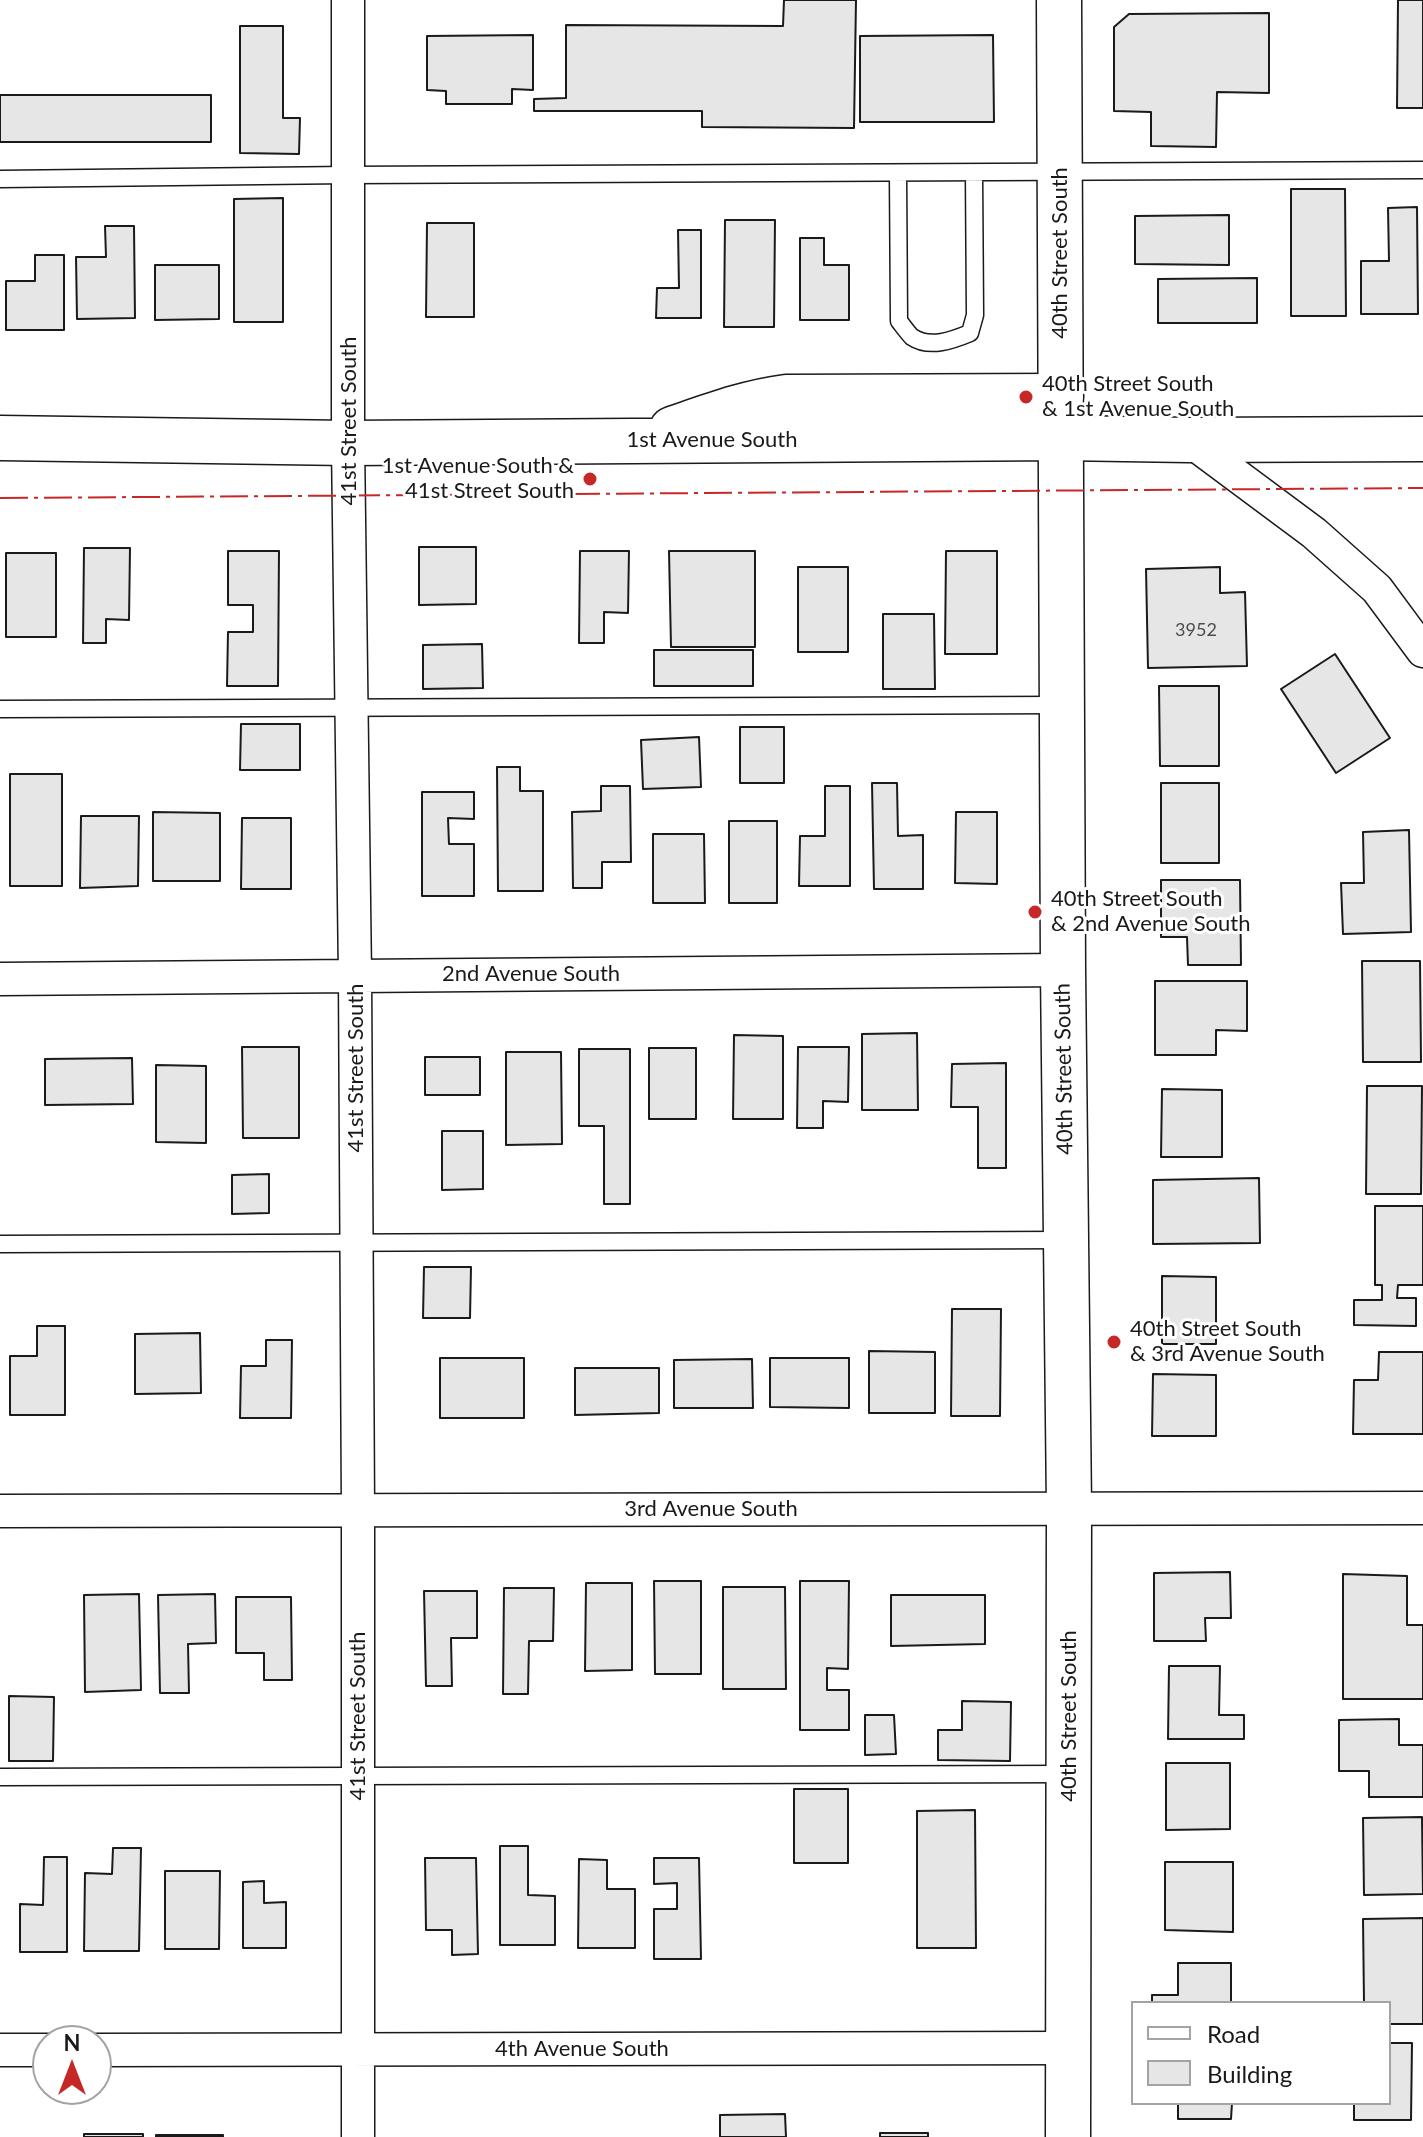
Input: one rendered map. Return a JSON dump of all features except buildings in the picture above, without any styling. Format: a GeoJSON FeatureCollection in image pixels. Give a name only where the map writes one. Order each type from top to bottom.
{"type":"FeatureCollection","features":[{"type":"Feature","properties":{"kind":"street","name":"41st Street South"},"geometry":{"type":"LineString","coordinates":[[348,0],[348,443],[357,1243],[358,2137]]}},
{"type":"Feature","properties":{"kind":"street","name":"40th Street South"},"geometry":{"type":"LineString","coordinates":[[1059,0],[1063,970],[1069,1508],[1068,2137]]}},
{"type":"Feature","properties":{"kind":"street","name":"1st Avenue South"},"geometry":{"type":"LineString","coordinates":[[0,438],[348,443],[640,441],[1061,417],[1189,440],[1423,439]]}},
{"type":"Feature","properties":{"kind":"street"},"geometry":{"type":"LineString","coordinates":[[1189,440],[1314,533],[1377,589],[1423,651]]}},
{"type":"Feature","properties":{"kind":"street","name":"2nd Avenue South"},"geometry":{"type":"LineString","coordinates":[[0,979],[1063,970]]}},
{"type":"Feature","properties":{"kind":"street","name":"3rd Avenue South"},"geometry":{"type":"LineString","coordinates":[[0,1511],[1423,1508]]}},
{"type":"Feature","properties":{"kind":"street","name":"4th Avenue South"},"geometry":{"type":"LineString","coordinates":[[112,2050],[1069,2048]]}},
{"type":"Feature","properties":{"kind":"street"},"geometry":{"type":"LineString","coordinates":[[0,2050],[32,2050]]}},
{"type":"Feature","properties":{"kind":"lane"},"geometry":{"type":"LineString","coordinates":[[0,179],[1423,170]]}},
{"type":"Feature","properties":{"kind":"lane"},"geometry":{"type":"LineString","coordinates":[[898,173],[899,321],[913,337],[928,343],[947,342],[970,333],[975,315],[974,173]]}},
{"type":"Feature","properties":{"kind":"lane"},"geometry":{"type":"LineString","coordinates":[[0,709],[1062,705]]}},
{"type":"Feature","properties":{"kind":"lane"},"geometry":{"type":"LineString","coordinates":[[0,1244],[1066,1240]]}},
{"type":"Feature","properties":{"kind":"lane"},"geometry":{"type":"LineString","coordinates":[[0,1777],[1069,1774]]}},
{"type":"Feature","properties":{"kind":"power"},"geometry":{"type":"LineString","coordinates":[[0,498],[1423,488]]}},
{"type":"Feature","properties":{"kind":"place","name":"40th Street South & 1st Avenue South"},"geometry":{"type":"Point","coordinates":[1026,397]}},
{"type":"Feature","properties":{"kind":"place","name":"1st Avenue South & 41st Street South"},"geometry":{"type":"Point","coordinates":[590,479]}},
{"type":"Feature","properties":{"kind":"place","name":"40th Street South & 2nd Avenue South"},"geometry":{"type":"Point","coordinates":[1035,912]}},
{"type":"Feature","properties":{"kind":"place","name":"40th Street South & 3rd Avenue South"},"geometry":{"type":"Point","coordinates":[1114,1342]}}]}
